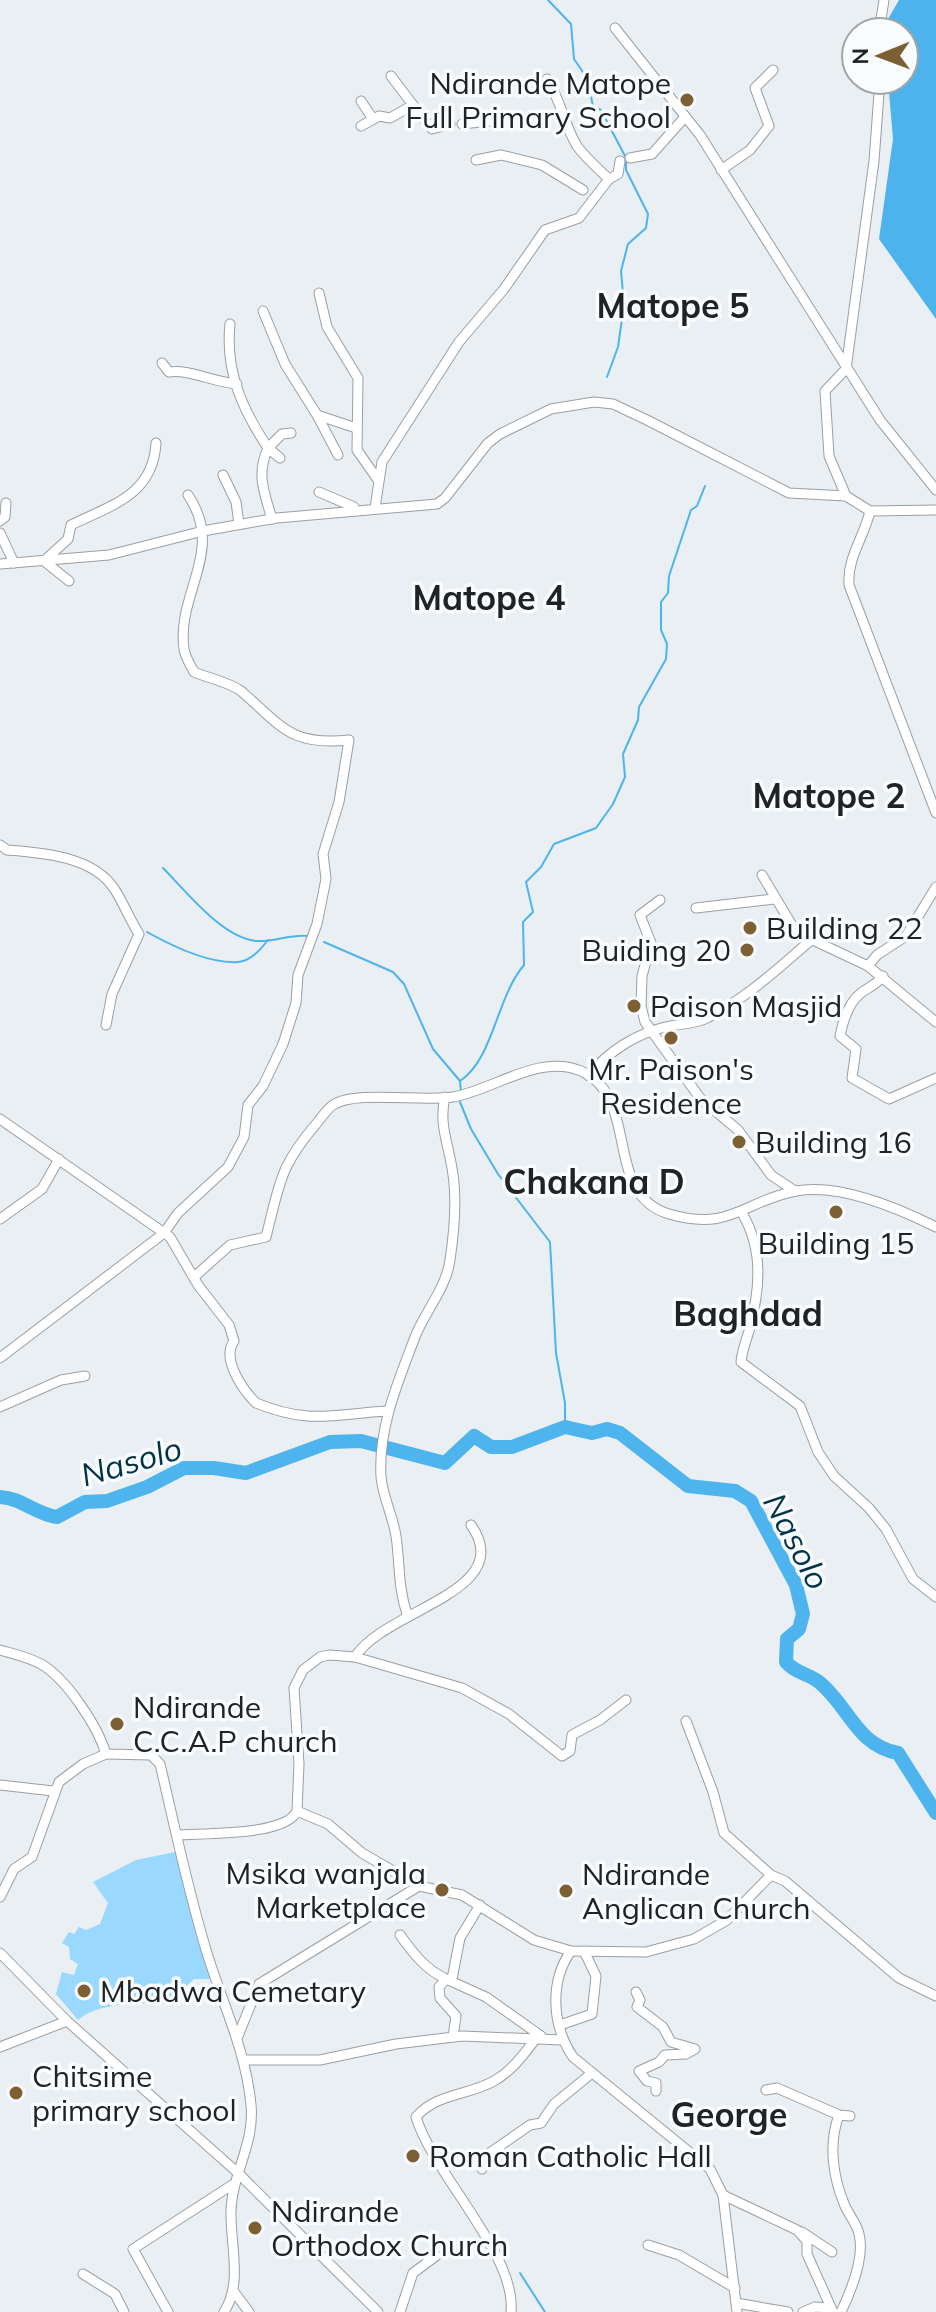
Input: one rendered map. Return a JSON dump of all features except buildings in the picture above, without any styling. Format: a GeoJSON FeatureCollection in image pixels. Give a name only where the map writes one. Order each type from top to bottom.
{"type":"FeatureCollection","features":[{"type":"Feature","properties":{"kind":"street"},"geometry":{"type":"LineString","coordinates":[[615,28],[685,117],[891,436],[936,490]]}},
{"type":"Feature","properties":{"kind":"street"},"geometry":{"type":"LineString","coordinates":[[721,170],[750,150],[769,126],[755,88],[773,70]]}},
{"type":"Feature","properties":{"kind":"street"},"geometry":{"type":"LineString","coordinates":[[391,76],[432,129],[450,124]]}},
{"type":"Feature","properties":{"kind":"street"},"geometry":{"type":"LineString","coordinates":[[547,79],[557,95],[576,144],[609,179]]}},
{"type":"Feature","properties":{"kind":"street"},"geometry":{"type":"LineString","coordinates":[[846,496],[829,456],[825,399],[827,387],[846,369],[874,161],[879,96]]}},
{"type":"Feature","properties":{"kind":"street"},"geometry":{"type":"LineString","coordinates":[[361,101],[373,119]]}},
{"type":"Feature","properties":{"kind":"street"},"geometry":{"type":"LineString","coordinates":[[361,126],[373,119],[390,118],[413,105]]}},
{"type":"Feature","properties":{"kind":"street"},"geometry":{"type":"LineString","coordinates":[[630,158],[652,154],[685,117]]}},
{"type":"Feature","properties":{"kind":"street"},"geometry":{"type":"LineString","coordinates":[[462,124],[507,119]]}},
{"type":"Feature","properties":{"kind":"street"},"geometry":{"type":"LineString","coordinates":[[476,160],[501,155],[542,165],[583,190]]}},
{"type":"Feature","properties":{"kind":"street"},"geometry":{"type":"LineString","coordinates":[[375,508],[382,462],[396,435],[459,342],[504,289],[545,230],[579,218],[609,179],[618,174],[620,161]]}},
{"type":"Feature","properties":{"kind":"street"},"geometry":{"type":"LineString","coordinates":[[319,293],[327,327],[358,378],[357,450],[378,480]]}},
{"type":"Feature","properties":{"kind":"street"},"geometry":{"type":"LineString","coordinates":[[263,311],[285,364],[338,455]]}},
{"type":"Feature","properties":{"kind":"street"},"geometry":{"type":"LineString","coordinates":[[230,324],[227,354],[251,422],[268,448],[280,458]]}},
{"type":"Feature","properties":{"kind":"street"},"geometry":{"type":"LineString","coordinates":[[162,363],[169,372],[184,370],[199,379],[237,384]]}},
{"type":"Feature","properties":{"kind":"street"},"geometry":{"type":"LineString","coordinates":[[0,564],[109,555],[203,531],[272,519],[357,508],[437,504],[488,443],[500,434],[551,409],[594,402],[613,404],[789,493],[846,496],[870,511],[936,510]]}},
{"type":"Feature","properties":{"kind":"street"},"geometry":{"type":"LineString","coordinates":[[317,415],[356,428]]}},
{"type":"Feature","properties":{"kind":"street"},"geometry":{"type":"LineString","coordinates":[[272,519],[260,480],[260,465],[268,448],[282,434],[291,433]]}},
{"type":"Feature","properties":{"kind":"street"},"geometry":{"type":"LineString","coordinates":[[44,561],[68,539],[71,525],[144,485],[155,460],[156,443]]}},
{"type":"Feature","properties":{"kind":"street"},"geometry":{"type":"LineString","coordinates":[[223,475],[236,502],[239,524]]}},
{"type":"Feature","properties":{"kind":"street"},"geometry":{"type":"LineString","coordinates":[[319,492],[357,508]]}},
{"type":"Feature","properties":{"kind":"street"},"geometry":{"type":"LineString","coordinates":[[0,1358],[164,1233],[178,1213],[228,1167],[244,1137],[248,1105],[263,1086],[283,1044],[296,1003],[298,975],[317,924],[326,879],[323,854],[339,802],[349,740],[318,743],[297,736],[261,713],[239,689],[194,672],[184,650],[205,543],[188,495]]}},
{"type":"Feature","properties":{"kind":"street"},"geometry":{"type":"LineString","coordinates":[[0,521],[5,517],[6,503]]}},
{"type":"Feature","properties":{"kind":"street"},"geometry":{"type":"LineString","coordinates":[[870,511],[863,537],[849,563],[849,585],[936,813]]}},
{"type":"Feature","properties":{"kind":"street"},"geometry":{"type":"LineString","coordinates":[[0,533],[14,563]]}},
{"type":"Feature","properties":{"kind":"street"},"geometry":{"type":"LineString","coordinates":[[44,561],[69,581]]}},
{"type":"Feature","properties":{"kind":"street"},"geometry":{"type":"LineString","coordinates":[[0,845],[7,850],[67,858],[100,875],[114,888],[139,934],[112,994],[106,1025]]}},
{"type":"Feature","properties":{"kind":"street"},"geometry":{"type":"LineString","coordinates":[[762,875],[796,932],[810,941],[826,943],[868,966],[936,1022]]}},
{"type":"Feature","properties":{"kind":"street"},"geometry":{"type":"LineString","coordinates":[[868,966],[877,955],[906,936],[936,887]]}},
{"type":"Feature","properties":{"kind":"street"},"geometry":{"type":"LineString","coordinates":[[696,908],[774,899]]}},
{"type":"Feature","properties":{"kind":"street"},"geometry":{"type":"LineString","coordinates":[[660,900],[640,915],[651,943],[641,996],[642,1013],[651,1032],[700,1098],[738,1130],[771,1175],[795,1191]]}},
{"type":"Feature","properties":{"kind":"street"},"geometry":{"type":"LineString","coordinates":[[589,1076],[605,1057],[651,1032],[703,1021],[731,1005],[810,941]]}},
{"type":"Feature","properties":{"kind":"street"},"geometry":{"type":"LineString","coordinates":[[883,976],[874,988],[861,993],[843,1021],[840,1036],[856,1049],[857,1054],[852,1078],[889,1099],[936,1078]]}},
{"type":"Feature","properties":{"kind":"street"},"geometry":{"type":"LineString","coordinates":[[194,1277],[230,1245],[266,1237],[286,1162],[330,1107],[355,1098],[451,1097],[527,1071],[568,1068],[589,1076],[615,1114],[629,1178],[654,1208],[702,1220],[720,1221],[795,1191],[821,1191],[871,1199],[936,1227]]}},
{"type":"Feature","properties":{"kind":"street"},"geometry":{"type":"LineString","coordinates":[[407,1614],[399,1584],[396,1534],[383,1487],[383,1438],[387,1411],[395,1399],[422,1321],[439,1294],[450,1264],[454,1181],[443,1127],[451,1097]]}},
{"type":"Feature","properties":{"kind":"street"},"geometry":{"type":"LineString","coordinates":[[0,1119],[164,1233],[231,1328],[234,1341],[230,1346],[230,1361],[256,1403],[315,1419],[341,1413],[387,1411]]}},
{"type":"Feature","properties":{"kind":"street"},"geometry":{"type":"LineString","coordinates":[[0,1219],[42,1189],[59,1159]]}},
{"type":"Feature","properties":{"kind":"street"},"geometry":{"type":"LineString","coordinates":[[742,1213],[757,1243],[759,1265],[751,1324],[741,1362],[800,1406],[818,1452],[834,1476],[869,1508],[886,1529],[913,1579],[936,1597]]}},
{"type":"Feature","properties":{"kind":"street"},"geometry":{"type":"LineString","coordinates":[[0,1407],[61,1380],[85,1376]]}},
{"type":"Feature","properties":{"kind":"street"},"geometry":{"type":"LineString","coordinates":[[355,1657],[369,1639],[407,1614],[448,1595],[477,1571],[481,1551],[471,1525]]}},
{"type":"Feature","properties":{"kind":"street"},"geometry":{"type":"LineString","coordinates":[[0,1650],[21,1655],[50,1670],[96,1726],[106,1754]]}},
{"type":"Feature","properties":{"kind":"street"},"geometry":{"type":"LineString","coordinates":[[177,1835],[271,1828],[290,1821],[297,1811],[299,1764],[294,1688],[303,1670],[320,1657],[336,1653],[355,1657],[462,1688],[509,1714],[562,1756],[570,1751],[572,1735],[600,1720],[626,1700]]}},
{"type":"Feature","properties":{"kind":"street"},"geometry":{"type":"LineString","coordinates":[[686,1721],[713,1792],[724,1833],[771,1875],[785,1881],[911,1987],[936,1996]]}},
{"type":"Feature","properties":{"kind":"street"},"geometry":{"type":"LineString","coordinates":[[0,1897],[14,1869],[32,1857],[53,1791],[65,1776],[106,1754],[151,1755],[157,1759],[185,1878],[244,2060],[251,2119],[249,2144],[232,2185],[234,2292],[224,2312]]}},
{"type":"Feature","properties":{"kind":"street"},"geometry":{"type":"LineString","coordinates":[[0,1785],[53,1791]]}},
{"type":"Feature","properties":{"kind":"street"},"geometry":{"type":"LineString","coordinates":[[297,1811],[328,1824],[362,1853],[419,1886],[462,1895],[534,1940],[571,1951],[646,1952],[712,1931],[771,1875]]}},
{"type":"Feature","properties":{"kind":"street"},"geometry":{"type":"LineString","coordinates":[[238,2036],[259,1984],[419,1886]]}},
{"type":"Feature","properties":{"kind":"street"},"geometry":{"type":"LineString","coordinates":[[453,2037],[456,2016],[440,1998],[439,1987],[449,1979],[460,1938],[480,1905]]}},
{"type":"Feature","properties":{"kind":"street"},"geometry":{"type":"LineString","coordinates":[[400,1935],[415,1957],[432,1972],[486,1997],[540,2037]]}},
{"type":"Feature","properties":{"kind":"street"},"geometry":{"type":"LineString","coordinates":[[571,1951],[558,1972],[556,1988],[562,2040],[573,2057],[710,2169],[723,2195],[736,2308],[788,2312]]}},
{"type":"Feature","properties":{"kind":"street"},"geometry":{"type":"LineString","coordinates":[[560,2025],[592,2014],[596,1976],[584,1951]]}},
{"type":"Feature","properties":{"kind":"street"},"geometry":{"type":"LineString","coordinates":[[0,1953],[67,2021],[238,2173],[378,2312]]}},
{"type":"Feature","properties":{"kind":"street"},"geometry":{"type":"LineString","coordinates":[[636,1992],[640,2000],[637,2007],[663,2027],[671,2042],[695,2049],[686,2054],[665,2055],[659,2062],[639,2071],[647,2081],[656,2083],[656,2091]]}},
{"type":"Feature","properties":{"kind":"street"},"geometry":{"type":"LineString","coordinates":[[0,2047],[67,2021]]}},
{"type":"Feature","properties":{"kind":"street"},"geometry":{"type":"LineString","coordinates":[[244,2060],[320,2060],[379,2047],[453,2037],[562,2040]]}},
{"type":"Feature","properties":{"kind":"street"},"geometry":{"type":"LineString","coordinates":[[511,2312],[510,2291],[481,2229],[441,2168],[416,2117],[449,2094],[479,2088],[512,2069],[540,2037]]}},
{"type":"Feature","properties":{"kind":"street"},"geometry":{"type":"LineString","coordinates":[[482,2169],[481,2159],[530,2125],[541,2123],[554,2104],[592,2073]]}},
{"type":"Feature","properties":{"kind":"street"},"geometry":{"type":"LineString","coordinates":[[766,2090],[777,2088],[844,2116],[832,2141],[836,2184],[856,2225],[860,2245],[849,2296],[841,2312]]}},
{"type":"Feature","properties":{"kind":"street"},"geometry":{"type":"LineString","coordinates":[[168,2312],[133,2249],[232,2185]]}},
{"type":"Feature","properties":{"kind":"street"},"geometry":{"type":"LineString","coordinates":[[723,2195],[797,2230],[832,2252]]}},
{"type":"Feature","properties":{"kind":"street"},"geometry":{"type":"LineString","coordinates":[[797,2230],[807,2241],[807,2254],[831,2310]]}},
{"type":"Feature","properties":{"kind":"street"},"geometry":{"type":"LineString","coordinates":[[648,2245],[679,2255],[735,2288]]}},
{"type":"Feature","properties":{"kind":"street"},"geometry":{"type":"LineString","coordinates":[[400,2312],[413,2273],[436,2256]]}},
{"type":"Feature","properties":{"kind":"street"},"geometry":{"type":"LineString","coordinates":[[83,2274],[115,2294],[124,2312]]}},
{"type":"Feature","properties":{"kind":"street"},"geometry":{"type":"LineString","coordinates":[[234,2292],[249,2312]]}},
{"type":"Feature","properties":{"kind":"street"},"geometry":{"type":"LineString","coordinates":[[803,2312],[815,2307],[831,2310]]}},
{"type":"Feature","properties":{"kind":"shaded area"},"geometry":{"type":"Polygon","coordinates":[[[899,0],[936,0],[936,319],[879,239],[893,139],[889,96],[920,96],[920,16],[890,16],[899,0]]]}},
{"type":"Feature","properties":{"kind":"shaded area"},"geometry":{"type":"Polygon","coordinates":[[[175,1852],[212,1979],[194,1979],[168,2004],[109,2006],[78,2020],[56,1994],[62,1972],[74,1975],[78,1964],[70,1959],[69,1947],[62,1943],[69,1932],[74,1934],[79,1927],[86,1930],[100,1924],[108,1903],[93,1882],[136,1860],[175,1852]]]}},
{"type":"Feature","properties":{"kind":"waterway"},"geometry":{"type":"LineString","coordinates":[[548,0],[571,24],[574,59],[587,78],[593,106],[601,110],[626,158],[626,170],[648,214],[646,228],[628,244],[621,271],[624,305],[618,347],[607,377]]}},
{"type":"Feature","properties":{"kind":"waterway"},"geometry":{"type":"LineString","coordinates":[[922,27],[936,53]]}},
{"type":"Feature","properties":{"kind":"waterway"},"geometry":{"type":"LineString","coordinates":[[460,1081],[480,1058],[507,994],[524,965],[523,922],[533,912],[526,882],[541,867],[554,844],[596,828],[613,804],[625,777],[623,754],[638,720],[639,707],[666,659],[667,644],[661,630],[661,602],[668,593],[669,576],[691,510],[697,506],[705,486]]}},
{"type":"Feature","properties":{"kind":"waterway"},"geometry":{"type":"LineString","coordinates":[[163,868],[206,912],[231,932],[257,941],[308,936]]}},
{"type":"Feature","properties":{"kind":"waterway"},"geometry":{"type":"LineString","coordinates":[[147,932],[191,953],[227,962],[247,959],[268,940]]}},
{"type":"Feature","properties":{"kind":"waterway"},"geometry":{"type":"LineString","coordinates":[[324,942],[393,972],[404,984],[433,1049],[460,1081],[461,1091]]}},
{"type":"Feature","properties":{"kind":"waterway"},"geometry":{"type":"LineString","coordinates":[[460,1102],[471,1129],[498,1174],[550,1242],[556,1353],[565,1403],[565,1427]]}},
{"type":"Feature","properties":{"kind":"waterway","name":"Nasolo"},"geometry":{"type":"LineString","coordinates":[[0,1497],[57,1517],[85,1502],[107,1501],[147,1487],[184,1468],[214,1468],[246,1473],[330,1442],[361,1441],[445,1463],[474,1436],[491,1447],[512,1447],[565,1427],[592,1433],[607,1429],[620,1433],[688,1486],[735,1491],[751,1501],[796,1585],[803,1614],[799,1629],[787,1639],[786,1662],[819,1682],[872,1742],[898,1753],[936,1813]]}},
{"type":"Feature","properties":{"kind":"waterway"},"geometry":{"type":"LineString","coordinates":[[520,2273],[545,2312]]}},
{"type":"Feature","properties":{"kind":"place","name":"Ndirande Matope Full Primary School"},"geometry":{"type":"Point","coordinates":[687,100]}},
{"type":"Feature","properties":{"kind":"place","name":"Building 22"},"geometry":{"type":"Point","coordinates":[750,928]}},
{"type":"Feature","properties":{"kind":"place","name":"Buiding 20"},"geometry":{"type":"Point","coordinates":[747,950]}},
{"type":"Feature","properties":{"kind":"place","name":"Paison Masjid"},"geometry":{"type":"Point","coordinates":[634,1006]}},
{"type":"Feature","properties":{"kind":"place","name":"Mr. Paison's Residence"},"geometry":{"type":"Point","coordinates":[671,1038]}},
{"type":"Feature","properties":{"kind":"place","name":"Building 16"},"geometry":{"type":"Point","coordinates":[739,1142]}},
{"type":"Feature","properties":{"kind":"place","name":"Building 15"},"geometry":{"type":"Point","coordinates":[836,1212]}},
{"type":"Feature","properties":{"kind":"place","name":"Ndirande C.C.A.P church"},"geometry":{"type":"Point","coordinates":[117,1724]}},
{"type":"Feature","properties":{"kind":"place","name":"Msika wanjala Marketplace"},"geometry":{"type":"Point","coordinates":[442,1890]}},
{"type":"Feature","properties":{"kind":"place","name":"Ndirande Anglican Church"},"geometry":{"type":"Point","coordinates":[566,1891]}},
{"type":"Feature","properties":{"kind":"place","name":"Mbadwa Cemetary"},"geometry":{"type":"Point","coordinates":[84,1991]}},
{"type":"Feature","properties":{"kind":"place","name":"Chitsime primary school"},"geometry":{"type":"Point","coordinates":[16,2093]}},
{"type":"Feature","properties":{"kind":"place","name":"Roman Catholic Hall"},"geometry":{"type":"Point","coordinates":[413,2156]}},
{"type":"Feature","properties":{"kind":"place","name":"Ndirande Orthodox Church"},"geometry":{"type":"Point","coordinates":[255,2228]}},
{"type":"Feature","properties":{"kind":"district","name":"Matope 5"},"geometry":{"type":"Point","coordinates":[673,305]}},
{"type":"Feature","properties":{"kind":"district","name":"Matope 4"},"geometry":{"type":"Point","coordinates":[489,597]}},
{"type":"Feature","properties":{"kind":"district","name":"Matope 2"},"geometry":{"type":"Point","coordinates":[829,795]}},
{"type":"Feature","properties":{"kind":"district","name":"Chakana D"},"geometry":{"type":"Point","coordinates":[594,1181]}},
{"type":"Feature","properties":{"kind":"district","name":"Baghdad"},"geometry":{"type":"Point","coordinates":[748,1313]}},
{"type":"Feature","properties":{"kind":"district","name":"George"},"geometry":{"type":"Point","coordinates":[729,2114]}}]}
